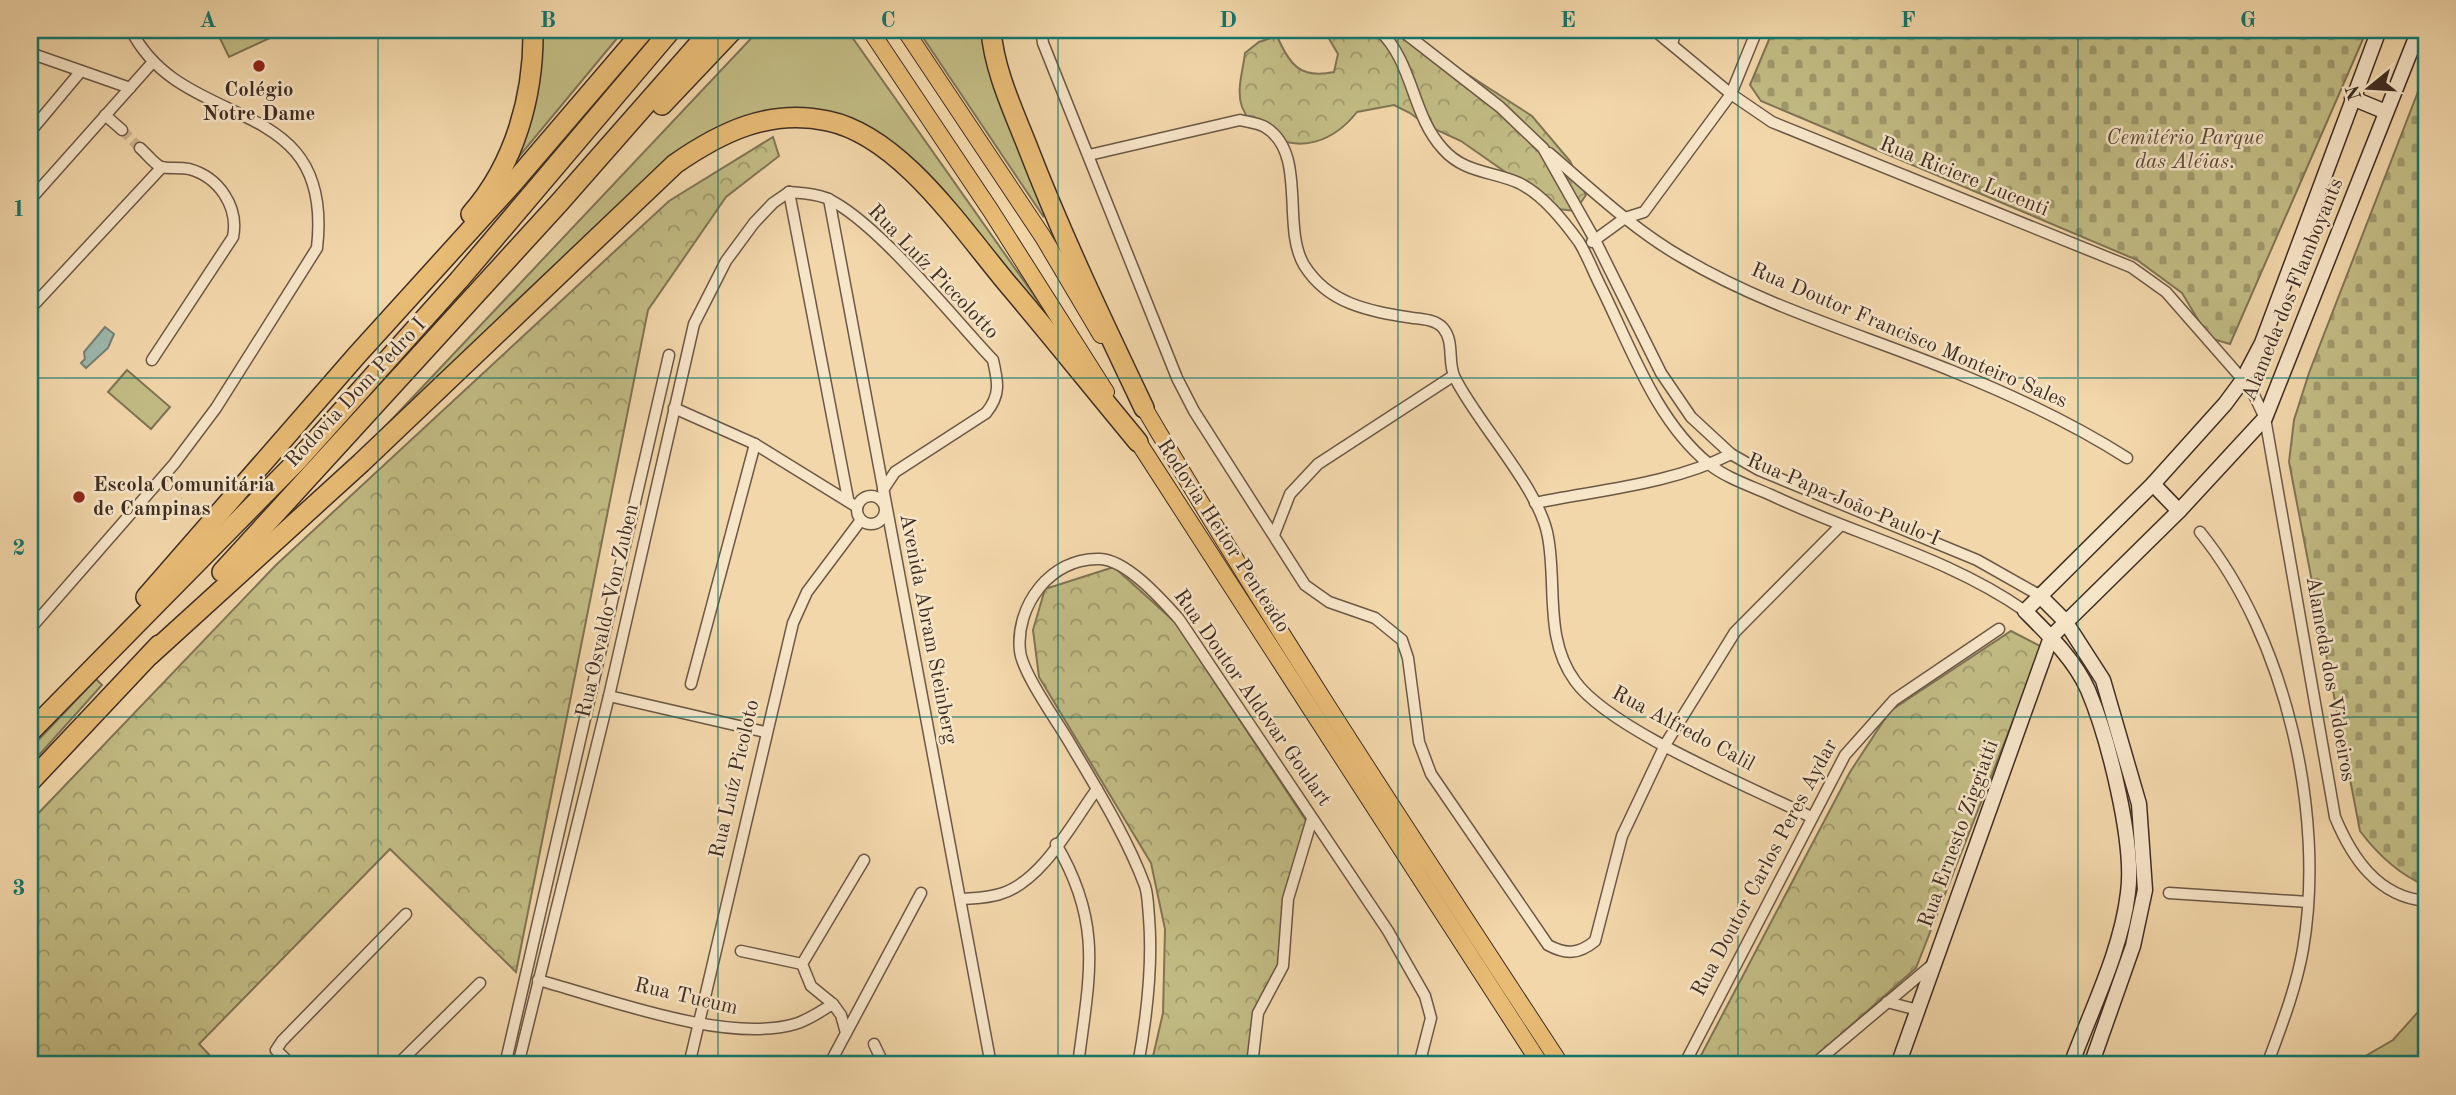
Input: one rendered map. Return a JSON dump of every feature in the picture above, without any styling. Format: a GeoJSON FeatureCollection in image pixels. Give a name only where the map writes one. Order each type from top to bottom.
{"type":"FeatureCollection","features":[{"type":"Feature","properties":{"kind":"highway"},"geometry":{"type":"LineString","coordinates":[[283,438],[337,365],[476,208],[496,176],[514,140],[526,107],[533,30]]}},
{"type":"Feature","properties":{"kind":"highway","name":"Rodovia Dom Pedro I"},"geometry":{"type":"LineString","coordinates":[[30,731],[224,511],[283,438],[513,183],[644,30]]}},
{"type":"Feature","properties":{"kind":"highway"},"geometry":{"type":"LineString","coordinates":[[30,731],[298,460],[512,218],[671,30]]}},
{"type":"Feature","properties":{"kind":"highway","name":"Rodovia Dom Pedro I"},"geometry":{"type":"LineString","coordinates":[[30,782],[150,655],[220,574],[386,395],[711,30]]}},
{"type":"Feature","properties":{"kind":"highway"},"geometry":{"type":"LineString","coordinates":[[386,395],[563,213],[733,30]]}},
{"type":"Feature","properties":{"kind":"highway"},"geometry":{"type":"LineString","coordinates":[[991,30],[1004,87],[1041,182],[1074,261],[1144,408]]}},
{"type":"Feature","properties":{"kind":"highway"},"geometry":{"type":"LineString","coordinates":[[150,655],[360,463],[659,178],[703,145],[728,131],[755,122],[781,117],[829,121],[862,134],[897,159],[962,229],[1138,442]]}},
{"type":"Feature","properties":{"kind":"main road","name":"Rodovia Heitor Penteado"},"geometry":{"type":"LineString","coordinates":[[870,30],[991,211],[1541,1065]]}},
{"type":"Feature","properties":{"kind":"main road","name":"Rodovia Heitor Penteado"},"geometry":{"type":"LineString","coordinates":[[905,30],[1043,237],[1190,487],[1341,727],[1561,1065]]}},
{"type":"Feature","properties":{"kind":"street"},"geometry":{"type":"LineString","coordinates":[[30,629],[174,464],[216,408],[317,248],[320,220],[316,192],[306,164],[287,140],[269,127],[177,82],[152,63],[131,30]]}},
{"type":"Feature","properties":{"kind":"street"},"geometry":{"type":"LineString","coordinates":[[1044,30],[1043,43],[1177,378],[1194,411],[1305,585],[1329,602],[1375,618],[1402,640],[1408,658],[1419,743],[1431,774],[1548,946],[1561,953],[1586,948],[1595,941],[1622,836],[1665,745],[1735,632],[1841,525]]}},
{"type":"Feature","properties":{"kind":"street","name":"Rua Papa João Paulo I"},"geometry":{"type":"LineString","coordinates":[[1379,30],[1393,44],[1409,75],[1424,125],[1444,151],[1473,170],[1518,183],[1542,199],[1582,248],[1653,396],[1680,433],[1710,465],[1802,510],[1940,563],[1998,592],[2025,611],[2051,636],[2088,689],[2127,832],[2129,891],[2120,932],[2071,1065]]}},
{"type":"Feature","properties":{"kind":"street","name":"Rua Papa João Paulo I"},"geometry":{"type":"LineString","coordinates":[[1401,30],[1500,107],[1543,148],[1595,240],[1661,373],[1691,417],[1731,454],[1759,470],[1978,560],[2039,595],[2065,621],[2103,680],[2140,803],[2144,852],[2145,890],[2133,946],[2091,1065]]}},
{"type":"Feature","properties":{"kind":"street","name":"Rua Riciere Lucenti"},"geometry":{"type":"LineString","coordinates":[[1654,30],[1731,94],[1772,122],[2132,267],[2166,292],[2259,401],[2264,418]]}},
{"type":"Feature","properties":{"kind":"street"},"geometry":{"type":"LineString","coordinates":[[1672,44],[1676,30]]}},
{"type":"Feature","properties":{"kind":"street"},"geometry":{"type":"LineString","coordinates":[[1582,248],[1625,219],[1644,212],[1731,94],[1757,30]]}},
{"type":"Feature","properties":{"kind":"street","name":"Alameda dos Flamboyants"},"geometry":{"type":"LineString","coordinates":[[2039,595],[2153,484],[2242,381],[2262,343],[2379,30]]}},
{"type":"Feature","properties":{"kind":"street","name":"Alameda dos Flamboyants"},"geometry":{"type":"LineString","coordinates":[[2065,621],[2179,511],[2264,418],[2419,30]]}},
{"type":"Feature","properties":{"kind":"street"},"geometry":{"type":"LineString","coordinates":[[30,53],[130,88]]}},
{"type":"Feature","properties":{"kind":"street"},"geometry":{"type":"LineString","coordinates":[[30,200],[152,63]]}},
{"type":"Feature","properties":{"kind":"street"},"geometry":{"type":"LineString","coordinates":[[30,132],[81,71]]}},
{"type":"Feature","properties":{"kind":"street"},"geometry":{"type":"LineString","coordinates":[[2352,98],[2386,112]]}},
{"type":"Feature","properties":{"kind":"street"},"geometry":{"type":"LineString","coordinates":[[105,116],[122,130]]}},
{"type":"Feature","properties":{"kind":"street","name":"Rua Alfredo Calil"},"geometry":{"type":"LineString","coordinates":[[1089,155],[1240,120],[1265,127],[1280,142],[1289,161],[1299,256],[1311,276],[1334,297],[1364,310],[1430,320],[1443,327],[1450,346],[1453,376],[1535,503],[1548,536],[1554,627],[1573,680],[1590,700],[1665,745],[1811,817]]}},
{"type":"Feature","properties":{"kind":"street"},"geometry":{"type":"LineString","coordinates":[[140,148],[162,167],[194,170],[211,180],[223,192],[236,222],[233,237],[152,360]]}},
{"type":"Feature","properties":{"kind":"street","name":"Rua Doutor Francisco Monteiro Sales"},"geometry":{"type":"LineString","coordinates":[[1543,148],[1625,219],[1682,258],[1776,305],[1952,371],[2081,429],[2127,458]]}},
{"type":"Feature","properties":{"kind":"street"},"geometry":{"type":"LineString","coordinates":[[30,309],[162,167]]}},
{"type":"Feature","properties":{"kind":"street"},"geometry":{"type":"LineString","coordinates":[[829,200],[813,193],[789,192],[852,503],[861,520],[875,524],[881,520],[885,506],[881,499],[867,496],[852,503]]}},
{"type":"Feature","properties":{"kind":"street","name":"Rua Osvaldo Von Zuben"},"geometry":{"type":"LineString","coordinates":[[518,1065],[609,696],[694,324],[726,261],[754,223],[789,192]]}},
{"type":"Feature","properties":{"kind":"street","name":"Avenida Abram Steinberg"},"geometry":{"type":"LineString","coordinates":[[829,200],[991,1065]]}},
{"type":"Feature","properties":{"kind":"street","name":"Rua Luíz Piccolotto"},"geometry":{"type":"LineString","coordinates":[[829,200],[882,242],[983,350],[992,360],[998,383],[997,400],[986,413],[895,472],[883,490]]}},
{"type":"Feature","properties":{"kind":"street"},"geometry":{"type":"LineString","coordinates":[[30,354],[30,375]]}},
{"type":"Feature","properties":{"kind":"street","name":"Rua Osvaldo Von Zuben"},"geometry":{"type":"LineString","coordinates":[[505,1065],[669,355]]}},
{"type":"Feature","properties":{"kind":"street"},"geometry":{"type":"LineString","coordinates":[[1273,536],[1290,494],[1318,464],[1453,376]]}},
{"type":"Feature","properties":{"kind":"street"},"geometry":{"type":"LineString","coordinates":[[674,408],[755,444],[852,503]]}},
{"type":"Feature","properties":{"kind":"street","name":"Alameda dos Vidoeiros"},"geometry":{"type":"LineString","coordinates":[[2264,418],[2335,817],[2348,850],[2368,874],[2391,891],[2426,901]]}},
{"type":"Feature","properties":{"kind":"street"},"geometry":{"type":"LineString","coordinates":[[691,684],[755,444]]}},
{"type":"Feature","properties":{"kind":"street"},"geometry":{"type":"LineString","coordinates":[[1535,503],[1710,465],[1731,454]]}},
{"type":"Feature","properties":{"kind":"street"},"geometry":{"type":"LineString","coordinates":[[2153,484],[2179,511]]}},
{"type":"Feature","properties":{"kind":"street","name":"Rua Luíz Picoloto"},"geometry":{"type":"LineString","coordinates":[[689,1065],[765,732],[793,623],[807,593],[861,520]]}},
{"type":"Feature","properties":{"kind":"street"},"geometry":{"type":"LineString","coordinates":[[2200,532],[2218,554],[2248,603],[2278,678],[2302,792],[2309,856],[2308,902],[2294,991],[2267,1065]]}},
{"type":"Feature","properties":{"kind":"street","name":"Rua Doutor Aldovar Goulart"},"geometry":{"type":"LineString","coordinates":[[1138,1065],[1146,1021],[1151,948],[1146,888],[1097,789],[1020,655],[1019,628],[1028,603],[1042,583],[1063,569],[1100,559],[1116,564],[1154,591],[1179,619],[1388,931],[1425,996],[1431,1018],[1419,1065]]}},
{"type":"Feature","properties":{"kind":"street"},"geometry":{"type":"LineString","coordinates":[[2025,611],[2039,595]]}},
{"type":"Feature","properties":{"kind":"street","name":"Rua Ernesto Ziggiatti"},"geometry":{"type":"LineString","coordinates":[[1898,1065],[2051,636],[2065,621]]}},
{"type":"Feature","properties":{"kind":"street","name":"Rua Doutor Carlos Peres Aydar"},"geometry":{"type":"LineString","coordinates":[[1684,1065],[1844,755],[1895,700],[1999,629]]}},
{"type":"Feature","properties":{"kind":"street"},"geometry":{"type":"LineString","coordinates":[[609,696],[765,732]]}},
{"type":"Feature","properties":{"kind":"street"},"geometry":{"type":"LineString","coordinates":[[962,899],[999,895],[1023,884],[1038,870],[1097,789]]}},
{"type":"Feature","properties":{"kind":"street"},"geometry":{"type":"LineString","coordinates":[[1252,1065],[1258,1013],[1283,966],[1288,899],[1312,819]]}},
{"type":"Feature","properties":{"kind":"street"},"geometry":{"type":"LineString","coordinates":[[1056,844],[1078,886],[1087,916],[1092,958],[1078,1065]]}},
{"type":"Feature","properties":{"kind":"street"},"geometry":{"type":"LineString","coordinates":[[802,964],[864,860]]}},
{"type":"Feature","properties":{"kind":"street"},"geometry":{"type":"LineString","coordinates":[[830,1065],[921,893]]}},
{"type":"Feature","properties":{"kind":"street"},"geometry":{"type":"LineString","coordinates":[[2169,893],[2308,902]]}},
{"type":"Feature","properties":{"kind":"street"},"geometry":{"type":"LineString","coordinates":[[292,1065],[276,1050],[282,1041],[406,914]]}},
{"type":"Feature","properties":{"kind":"street"},"geometry":{"type":"LineString","coordinates":[[741,951],[802,964]]}},
{"type":"Feature","properties":{"kind":"street"},"geometry":{"type":"LineString","coordinates":[[1813,1065],[1936,962]]}},
{"type":"Feature","properties":{"kind":"street"},"geometry":{"type":"LineString","coordinates":[[802,964],[811,986],[833,1004],[841,1015],[846,1032]]}},
{"type":"Feature","properties":{"kind":"street","name":"Rua Tucum"},"geometry":{"type":"LineString","coordinates":[[538,980],[719,1028],[758,1030],[795,1024],[833,1004]]}},
{"type":"Feature","properties":{"kind":"street"},"geometry":{"type":"LineString","coordinates":[[397,1065],[480,983]]}},
{"type":"Feature","properties":{"kind":"street"},"geometry":{"type":"LineString","coordinates":[[1887,1002],[1918,1010]]}},
{"type":"Feature","properties":{"kind":"street"},"geometry":{"type":"LineString","coordinates":[[874,1044],[884,1065]]}},
{"type":"Feature","properties":{"kind":"green space"},"geometry":{"type":"Polygon","coordinates":[[[216,30],[287,30],[229,57],[216,30]]]}},
{"type":"Feature","properties":{"kind":"green space"},"geometry":{"type":"Polygon","coordinates":[[[540,30],[624,30],[517,159],[540,30]]]}},
{"type":"Feature","properties":{"kind":"green space"},"geometry":{"type":"Polygon","coordinates":[[[759,30],[847,30],[1057,328],[1056,334],[973,234],[842,119],[720,128],[379,433],[759,30]]]}},
{"type":"Feature","properties":{"kind":"green space"},"geometry":{"type":"Polygon","coordinates":[[[918,30],[982,30],[1009,121],[1045,208],[1043,216],[918,30]]]}},
{"type":"Feature","properties":{"kind":"green space"},"geometry":{"type":"Polygon","coordinates":[[[1318,30],[1399,30],[1532,116],[1570,161],[1586,195],[1575,211],[1558,209],[1461,141],[1426,125],[1394,105],[1357,112],[1338,130],[1316,141],[1292,143],[1263,132],[1249,120],[1240,101],[1245,53],[1259,42],[1277,36],[1298,68],[1313,74],[1334,72],[1338,54],[1328,37],[1318,30]]]}},
{"type":"Feature","properties":{"kind":"green space","name":"Cemitério Parque das Aléias."},"geometry":{"type":"Polygon","coordinates":[[[1773,30],[2367,30],[2230,344],[2209,338],[2182,293],[2137,260],[1761,101],[1750,85],[1773,30]]]}},
{"type":"Feature","properties":{"kind":"green space"},"geometry":{"type":"Polygon","coordinates":[[[2426,71],[2426,886],[2389,863],[2360,831],[2289,462],[2294,420],[2309,373],[2426,71]]]}},
{"type":"Feature","properties":{"kind":"green space"},"geometry":{"type":"Polygon","coordinates":[[[773,137],[779,156],[726,197],[648,310],[516,972],[390,849],[199,1044],[219,1065],[30,1065],[30,822],[276,565],[669,201],[773,137]]]}},
{"type":"Feature","properties":{"kind":"green space"},"geometry":{"type":"Polygon","coordinates":[[[127,370],[170,407],[151,429],[108,392],[127,370]]]}},
{"type":"Feature","properties":{"kind":"green space"},"geometry":{"type":"Polygon","coordinates":[[[1114,567],[1175,622],[1307,822],[1280,966],[1256,1011],[1248,1065],[1151,1065],[1163,1013],[1165,929],[1151,863],[1039,677],[1033,630],[1045,589],[1114,567]]]}},
{"type":"Feature","properties":{"kind":"green space"},"geometry":{"type":"Polygon","coordinates":[[[2011,631],[2042,647],[1916,968],[1806,1065],[1696,1065],[1850,772],[1890,711],[2011,631]]]}},
{"type":"Feature","properties":{"kind":"green space"},"geometry":{"type":"Polygon","coordinates":[[[96,679],[102,685],[30,765],[30,749],[96,679]]]}},
{"type":"Feature","properties":{"kind":"green space"},"geometry":{"type":"Polygon","coordinates":[[[2426,1003],[2426,1065],[2350,1065],[2393,1040],[2426,1003]]]}},
{"type":"Feature","properties":{"kind":"water"},"geometry":{"type":"Polygon","coordinates":[[[105,327],[114,334],[108,348],[86,368],[81,363],[85,359],[84,352],[105,327]]]}},
{"type":"Feature","properties":{"kind":"tunnel"},"geometry":{"type":"LineString","coordinates":[[122,130],[140,148]]}},
{"type":"Feature","properties":{"kind":"place","name":"Colégio Notre Dame"},"geometry":{"type":"Point","coordinates":[259,66]}},
{"type":"Feature","properties":{"kind":"place","name":"Escola Comunitária de Campinas"},"geometry":{"type":"Point","coordinates":[79,497]}}]}
